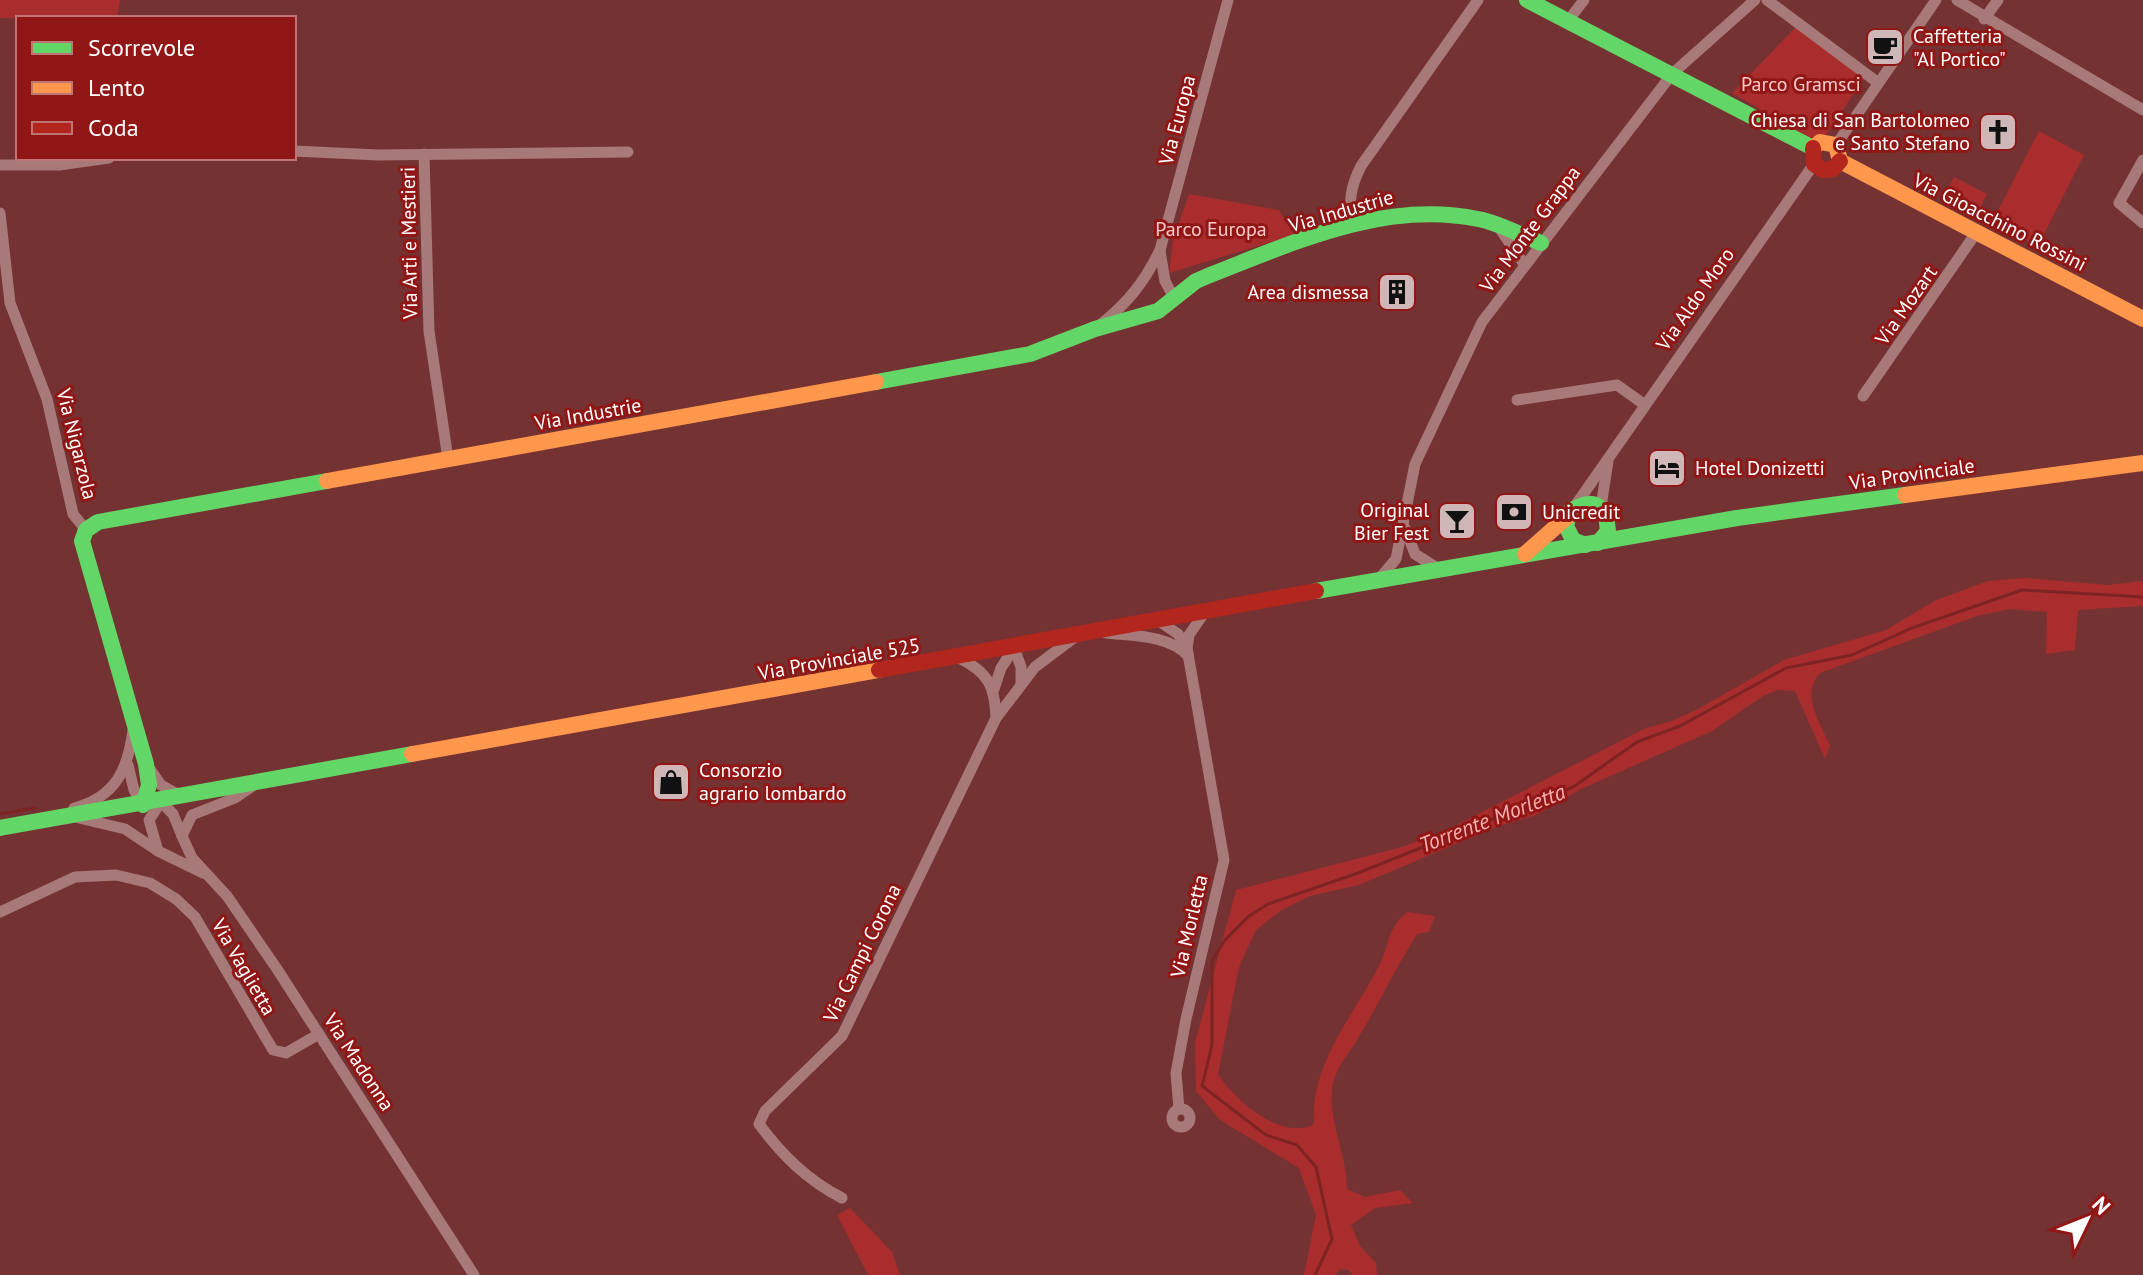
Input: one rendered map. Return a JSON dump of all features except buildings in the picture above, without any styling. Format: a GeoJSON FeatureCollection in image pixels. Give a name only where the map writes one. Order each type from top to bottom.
{"type":"FeatureCollection","features":[{"type":"Feature","properties":{"kind":"street","name":"Via Europa"},"geometry":{"type":"LineString","coordinates":[[1142,284],[1160,250],[1228,0]]}},
{"type":"Feature","properties":{"kind":"street"},"geometry":{"type":"LineString","coordinates":[[1355,224],[1350,208],[1352,185],[1361,166],[1478,0]]}},
{"type":"Feature","properties":{"kind":"street"},"geometry":{"type":"LineString","coordinates":[[1527,0],[1672,74],[1814,156],[1823,170],[1833,169],[1838,153],[1877,82],[1936,0]]}},
{"type":"Feature","properties":{"kind":"street"},"geometry":{"type":"LineString","coordinates":[[1568,21],[1584,0]]}},
{"type":"Feature","properties":{"kind":"street","name":"Via Monte Grappa"},"geometry":{"type":"LineString","coordinates":[[1404,524],[1415,464],[1482,322],[1672,74],[1755,0]]}},
{"type":"Feature","properties":{"kind":"street"},"geometry":{"type":"LineString","coordinates":[[1767,0],[1877,82]]}},
{"type":"Feature","properties":{"kind":"street"},"geometry":{"type":"LineString","coordinates":[[1957,0],[1984,19],[2143,110]]}},
{"type":"Feature","properties":{"kind":"street"},"geometry":{"type":"LineString","coordinates":[[1984,19],[1998,0]]}},
{"type":"Feature","properties":{"kind":"street"},"geometry":{"type":"LineString","coordinates":[[1814,156],[1820,142],[1838,153]]}},
{"type":"Feature","properties":{"kind":"street","name":"Via Arti e Mestieri"},"geometry":{"type":"LineString","coordinates":[[296,151],[424,154],[429,331],[448,459]]}},
{"type":"Feature","properties":{"kind":"street"},"geometry":{"type":"LineString","coordinates":[[424,154],[628,152]]}},
{"type":"Feature","properties":{"kind":"street","name":"Via Gioacchino Rossini"},"geometry":{"type":"LineString","coordinates":[[1838,153],[1976,233],[2143,319]]}},
{"type":"Feature","properties":{"kind":"street","name":"Via Aldo Moro"},"geometry":{"type":"LineString","coordinates":[[1570,512],[1814,156]]}},
{"type":"Feature","properties":{"kind":"street"},"geometry":{"type":"LineString","coordinates":[[0,165],[59,165],[95,160]]}},
{"type":"Feature","properties":{"kind":"street"},"geometry":{"type":"LineString","coordinates":[[2143,160],[2119,203],[2143,223]]}},
{"type":"Feature","properties":{"kind":"street","name":"Via Industrie"},"geometry":{"type":"LineString","coordinates":[[1095,329],[1122,308],[1142,284],[1157,278],[1166,282],[1196,281],[1355,224],[1414,211],[1482,220],[1541,243]]}},
{"type":"Feature","properties":{"kind":"street","name":"Via Nigarzola"},"geometry":{"type":"LineString","coordinates":[[0,213],[12,312],[47,399],[73,514],[86,530],[82,541],[146,764],[149,785],[143,805]]}},
{"type":"Feature","properties":{"kind":"street"},"geometry":{"type":"LineString","coordinates":[[1500,228],[1524,264]]}},
{"type":"Feature","properties":{"kind":"street","name":"Via Mozart"},"geometry":{"type":"LineString","coordinates":[[1863,396],[1976,233]]}},
{"type":"Feature","properties":{"kind":"street","name":"Via Europa"},"geometry":{"type":"LineString","coordinates":[[1160,250],[1166,282]]}},
{"type":"Feature","properties":{"kind":"street","name":"Via Industrie"},"geometry":{"type":"LineString","coordinates":[[86,530],[98,522],[1030,354],[1095,329],[1162,309],[1196,281]]}},
{"type":"Feature","properties":{"kind":"street"},"geometry":{"type":"LineString","coordinates":[[1142,284],[1141,304],[1162,309],[1172,294],[1166,282]]}},
{"type":"Feature","properties":{"kind":"street"},"geometry":{"type":"LineString","coordinates":[[1517,400],[1617,385],[1645,405]]}},
{"type":"Feature","properties":{"kind":"street","name":"Via Aldo Moro"},"geometry":{"type":"LineString","coordinates":[[1605,513],[1609,457]]}},
{"type":"Feature","properties":{"kind":"street","name":"Via Provinciale"},"geometry":{"type":"LineString","coordinates":[[1688,529],[1737,518],[2143,463]]}},
{"type":"Feature","properties":{"kind":"street"},"geometry":{"type":"LineString","coordinates":[[1524,555],[1570,512],[1589,502],[1647,536]]}},
{"type":"Feature","properties":{"kind":"street"},"geometry":{"type":"LineString","coordinates":[[1570,512],[1569,533],[1592,544],[1608,531],[1605,513]]}},
{"type":"Feature","properties":{"kind":"street"},"geometry":{"type":"LineString","coordinates":[[1404,524],[1415,554],[1439,569]]}},
{"type":"Feature","properties":{"kind":"street"},"geometry":{"type":"LineString","coordinates":[[1378,581],[1396,559],[1404,524]]}},
{"type":"Feature","properties":{"kind":"street","name":"Via Provinciale 525"},"geometry":{"type":"LineString","coordinates":[[0,828],[186,798],[1439,569],[1688,529]]}},
{"type":"Feature","properties":{"kind":"street"},"geometry":{"type":"LineString","coordinates":[[1188,652],[1189,635],[1204,613]]}},
{"type":"Feature","properties":{"kind":"street"},"geometry":{"type":"LineString","coordinates":[[1159,621],[1178,634],[1188,652]]}},
{"type":"Feature","properties":{"kind":"street"},"geometry":{"type":"LineString","coordinates":[[1102,632],[1159,641],[1188,652]]}},
{"type":"Feature","properties":{"kind":"street","name":"Via Campi Corona"},"geometry":{"type":"LineString","coordinates":[[842,1198],[818,1186],[778,1150],[759,1124],[765,1111],[842,1036],[996,718],[1035,667],[1075,637]]}},
{"type":"Feature","properties":{"kind":"street"},"geometry":{"type":"LineString","coordinates":[[1014,648],[1022,674],[1019,687]]}},
{"type":"Feature","properties":{"kind":"street","name":"Via Campi Corona"},"geometry":{"type":"LineString","coordinates":[[996,718],[994,689],[1001,668],[1014,648]]}},
{"type":"Feature","properties":{"kind":"street","name":"Via Morletta"},"geometry":{"type":"LineString","coordinates":[[1179,1109],[1176,1073],[1224,860],[1188,652]]}},
{"type":"Feature","properties":{"kind":"street"},"geometry":{"type":"LineString","coordinates":[[959,658],[982,671],[994,689]]}},
{"type":"Feature","properties":{"kind":"street","name":"Via Nigarzola"},"geometry":{"type":"LineString","coordinates":[[134,725],[128,765],[134,790],[143,805]]}},
{"type":"Feature","properties":{"kind":"street","name":"Via Nigarzola"},"geometry":{"type":"LineString","coordinates":[[146,764],[161,785],[186,798]]}},
{"type":"Feature","properties":{"kind":"street"},"geometry":{"type":"LineString","coordinates":[[38,822],[99,798],[128,765]]}},
{"type":"Feature","properties":{"kind":"street"},"geometry":{"type":"LineString","coordinates":[[182,836],[187,821],[196,812],[232,800],[254,785]]}},
{"type":"Feature","properties":{"kind":"street"},"geometry":{"type":"LineString","coordinates":[[158,851],[149,820],[161,802]]}},
{"type":"Feature","properties":{"kind":"street","name":"Via Madonna"},"geometry":{"type":"LineString","coordinates":[[161,802],[171,811],[192,858],[234,905],[474,1275]]}},
{"type":"Feature","properties":{"kind":"street","name":"Via Madonna"},"geometry":{"type":"LineString","coordinates":[[67,817],[116,825],[158,851],[207,874]]}},
{"type":"Feature","properties":{"kind":"street","name":"Via Vaglietta"},"geometry":{"type":"LineString","coordinates":[[0,912],[75,877],[107,874],[144,881],[176,899],[195,917],[273,1050],[286,1053],[319,1034]]}},
{"type":"Feature","properties":{"kind":"green space"},"geometry":{"type":"Polygon","coordinates":[[[0,0],[120,0],[117,16],[0,18],[0,0]]]}},
{"type":"Feature","properties":{"kind":"green space","name":"Parco Gramsci"},"geometry":{"type":"Polygon","coordinates":[[[1796,27],[1864,78],[1826,135],[1810,138],[1732,93],[1796,27]]]}},
{"type":"Feature","properties":{"kind":"green space"},"geometry":{"type":"Polygon","coordinates":[[[2039,131],[2084,155],[2038,246],[1992,222],[2039,131]]]}},
{"type":"Feature","properties":{"kind":"green space"},"geometry":{"type":"Polygon","coordinates":[[[1954,177],[1987,194],[1979,210],[1946,192],[1954,177]]]}},
{"type":"Feature","properties":{"kind":"green space","name":"Parco Europa"},"geometry":{"type":"Polygon","coordinates":[[[1189,194],[1279,210],[1294,235],[1169,273],[1173,240],[1189,194]]]}},
{"type":"Feature","properties":{"kind":"green space"},"geometry":{"type":"Polygon","coordinates":[[[2025,578],[2108,585],[2143,581],[2143,606],[2078,610],[2075,650],[2046,654],[2047,612],[2011,609],[1977,616],[1820,673],[1814,682],[1812,700],[1830,746],[1825,759],[1795,691],[1778,690],[1763,696],[1712,731],[1581,789],[1536,815],[1496,827],[1359,885],[1310,896],[1280,911],[1256,930],[1239,967],[1218,1074],[1235,1095],[1260,1116],[1288,1127],[1302,1128],[1314,1124],[1319,1081],[1326,1061],[1379,966],[1396,924],[1407,912],[1435,916],[1429,932],[1417,934],[1409,947],[1341,1065],[1332,1092],[1333,1115],[1347,1189],[1365,1197],[1400,1190],[1413,1203],[1375,1208],[1351,1225],[1360,1246],[1376,1263],[1377,1275],[1352,1275],[1349,1270],[1341,1269],[1335,1275],[1304,1275],[1316,1215],[1299,1168],[1220,1120],[1196,1091],[1195,1043],[1236,890],[1402,847],[1443,832],[1646,728],[1698,709],[1784,660],[1886,630],[1936,600],[1988,581],[2025,578]]]}},
{"type":"Feature","properties":{"kind":"green space"},"geometry":{"type":"Polygon","coordinates":[[[850,1208],[892,1252],[900,1275],[868,1275],[837,1215],[850,1208]]]}},
{"type":"Feature","properties":{"kind":"waterway","name":"Torrente Morletta"},"geometry":{"type":"LineString","coordinates":[[1315,1275],[1332,1239],[1316,1167],[1297,1145],[1266,1135],[1202,1086],[1212,1045],[1212,961],[1225,940],[1249,916],[1268,904],[1358,873],[1573,787],[1637,742],[1680,726],[1786,668],[1852,655],[1912,628],[2022,590],[2143,597]]}},
{"type":"Feature","properties":{"kind":"waterway"},"geometry":{"type":"LineString","coordinates":[[0,814],[35,808]]}},
{"type":"Feature","properties":{"kind":"traffic: fast"},"geometry":{"type":"LineString","coordinates":[[1527,0],[1813,148]]}},
{"type":"Feature","properties":{"kind":"traffic: fast"},"geometry":{"type":"LineString","coordinates":[[876,382],[1030,354],[1095,329],[1158,311],[1196,281],[1275,250],[1374,220],[1408,215],[1478,219],[1541,243]]}},
{"type":"Feature","properties":{"kind":"traffic: fast"},"geometry":{"type":"LineString","coordinates":[[143,805],[149,785],[146,764],[82,541],[86,530],[98,522],[327,481]]}},
{"type":"Feature","properties":{"kind":"traffic: fast"},"geometry":{"type":"LineString","coordinates":[[1316,591],[1737,518],[1905,495]]}},
{"type":"Feature","properties":{"kind":"traffic: fast"},"geometry":{"type":"LineString","coordinates":[[1585,545],[1573,540],[1566,526],[1570,511],[1585,504],[1598,506],[1606,514],[1608,531],[1598,543]]}},
{"type":"Feature","properties":{"kind":"traffic: fast"},"geometry":{"type":"LineString","coordinates":[[0,828],[412,754]]}},
{"type":"Feature","properties":{"kind":"traffic: slow"},"geometry":{"type":"LineString","coordinates":[[1813,148],[1820,142],[1836,145],[1840,161]]}},
{"type":"Feature","properties":{"kind":"traffic: slow"},"geometry":{"type":"LineString","coordinates":[[1840,161],[2143,319]]}},
{"type":"Feature","properties":{"kind":"traffic: slow"},"geometry":{"type":"LineString","coordinates":[[327,481],[876,382]]}},
{"type":"Feature","properties":{"kind":"traffic: slow"},"geometry":{"type":"LineString","coordinates":[[1905,495],[2143,463]]}},
{"type":"Feature","properties":{"kind":"traffic: slow"},"geometry":{"type":"LineString","coordinates":[[1525,554],[1568,516]]}},
{"type":"Feature","properties":{"kind":"traffic: slow"},"geometry":{"type":"LineString","coordinates":[[412,754],[879,670]]}},
{"type":"Feature","properties":{"kind":"traffic: jam"},"geometry":{"type":"LineString","coordinates":[[1813,148],[1814,164],[1823,170],[1833,169],[1840,161]]}},
{"type":"Feature","properties":{"kind":"traffic: jam"},"geometry":{"type":"LineString","coordinates":[[879,670],[1316,591]]}},
{"type":"Feature","properties":{"kind":"place","name":"Caffetteria \"Al Portico\""},"geometry":{"type":"Point","coordinates":[1885,47]}},
{"type":"Feature","properties":{"kind":"place","name":"Chiesa di San Bartolomeo e Santo Stefano"},"geometry":{"type":"Point","coordinates":[1998,132]}},
{"type":"Feature","properties":{"kind":"place","name":"Area dismessa"},"geometry":{"type":"Point","coordinates":[1397,292]}},
{"type":"Feature","properties":{"kind":"place","name":"Hotel Donizetti"},"geometry":{"type":"Point","coordinates":[1667,468]}},
{"type":"Feature","properties":{"kind":"place","name":"Unicredit"},"geometry":{"type":"Point","coordinates":[1514,512]}},
{"type":"Feature","properties":{"kind":"place","name":"Original Bier Fest"},"geometry":{"type":"Point","coordinates":[1457,521]}},
{"type":"Feature","properties":{"kind":"place","name":"Consorzio agrario lombardo"},"geometry":{"type":"Point","coordinates":[671,782]}}]}
